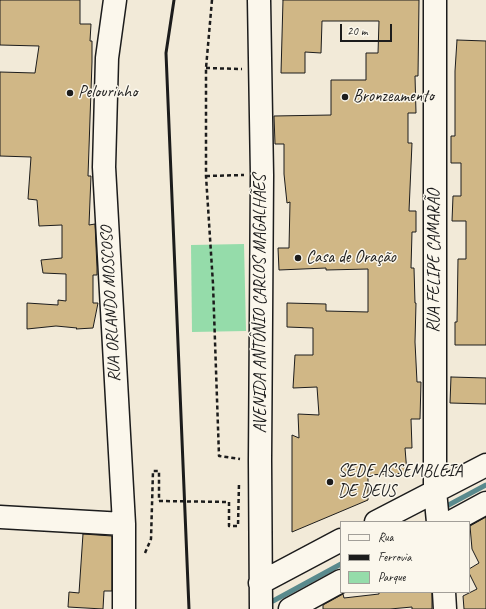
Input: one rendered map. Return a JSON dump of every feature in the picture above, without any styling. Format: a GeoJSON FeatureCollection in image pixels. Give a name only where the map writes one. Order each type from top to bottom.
{"type":"FeatureCollection","features":[{"type":"Feature","properties":{"kind":"street","name":"RUA ORLANDO MOSCOSO"},"geometry":{"type":"LineString","coordinates":[[115,0],[107,58],[104,167],[124,524],[124,609]]}},
{"type":"Feature","properties":{"kind":"street","name":"AVENIDA ANTÔNIO CARLOS MAGALHÃES"},"geometry":{"type":"LineString","coordinates":[[259,0],[262,175],[247,461],[260,583],[261,609]]}},
{"type":"Feature","properties":{"kind":"street","name":"RUA FELIPE CAMARÃO"},"geometry":{"type":"LineString","coordinates":[[435,0],[435,491],[438,521]]}},
{"type":"Feature","properties":{"kind":"street"},"geometry":{"type":"LineString","coordinates":[[378,521],[486,465]]}},
{"type":"Feature","properties":{"kind":"street"},"geometry":{"type":"LineString","coordinates":[[453,521],[486,503]]}},
{"type":"Feature","properties":{"kind":"street"},"geometry":{"type":"LineString","coordinates":[[0,517],[124,524]]}},
{"type":"Feature","properties":{"kind":"street"},"geometry":{"type":"LineString","coordinates":[[260,583],[340,541]]}},
{"type":"Feature","properties":{"kind":"street"},"geometry":{"type":"LineString","coordinates":[[290,609],[340,583]]}},
{"type":"Feature","properties":{"kind":"street"},"geometry":{"type":"LineString","coordinates":[[444,593],[445,609]]}},
{"type":"Feature","properties":{"kind":"path"},"geometry":{"type":"LineString","coordinates":[[212,0],[206,68],[206,176],[213,284],[219,456],[247,461]]}},
{"type":"Feature","properties":{"kind":"path"},"geometry":{"type":"LineString","coordinates":[[206,68],[260,69]]}},
{"type":"Feature","properties":{"kind":"path"},"geometry":{"type":"LineString","coordinates":[[206,176],[262,175]]}},
{"type":"Feature","properties":{"kind":"path"},"geometry":{"type":"LineString","coordinates":[[151,540],[153,471],[158,471],[159,500],[229,502],[229,526],[238,526],[239,479]]}},
{"type":"Feature","properties":{"kind":"green space"},"geometry":{"type":"Polygon","coordinates":[[[244,244],[246,331],[192,332],[191,245],[244,244]]]}},
{"type":"Feature","properties":{"kind":"building"},"geometry":{"type":"Polygon","coordinates":[[[0,0],[80,0],[80,24],[91,24],[90,41],[92,41],[92,62],[88,176],[91,176],[89,225],[95,224],[97,275],[93,275],[93,303],[98,303],[93,328],[76,329],[77,328],[56,326],[27,329],[27,303],[58,305],[58,300],[66,301],[66,274],[43,273],[41,260],[62,258],[62,225],[39,226],[37,200],[28,199],[31,157],[0,156],[0,72],[35,73],[39,46],[0,45],[0,0]]]}},
{"type":"Feature","properties":{"kind":"building"},"geometry":{"type":"Polygon","coordinates":[[[283,0],[419,0],[418,76],[415,76],[416,113],[408,113],[408,143],[412,143],[409,211],[416,211],[416,232],[412,232],[411,268],[414,268],[416,303],[415,342],[417,382],[421,382],[420,419],[411,419],[412,448],[405,448],[407,473],[368,475],[368,500],[292,532],[292,435],[299,438],[298,414],[319,415],[317,387],[293,388],[295,355],[313,355],[313,328],[287,327],[287,303],[326,304],[326,311],[368,312],[368,269],[326,270],[326,268],[279,270],[278,248],[289,248],[290,202],[287,203],[284,174],[284,144],[275,144],[274,116],[331,115],[331,80],[366,80],[366,53],[378,53],[379,21],[322,21],[321,53],[305,52],[305,73],[281,73],[283,0]]]}},
{"type":"Feature","properties":{"kind":"building"},"geometry":{"type":"Polygon","coordinates":[[[457,40],[486,41],[486,345],[455,345],[458,259],[466,259],[466,221],[452,221],[453,196],[461,196],[461,163],[451,163],[451,136],[455,136],[455,71],[457,40]]]}},
{"type":"Feature","properties":{"kind":"building"},"geometry":{"type":"Polygon","coordinates":[[[451,377],[486,378],[486,404],[450,403],[451,377]]]}},
{"type":"Feature","properties":{"kind":"building"},"geometry":{"type":"Polygon","coordinates":[[[486,517],[486,609],[464,609],[463,596],[477,589],[470,575],[470,568],[479,563],[472,549],[470,526],[486,517]]]}},
{"type":"Feature","properties":{"kind":"building"},"geometry":{"type":"Polygon","coordinates":[[[83,534],[112,536],[112,591],[104,591],[103,609],[68,607],[69,592],[79,593],[83,534]]]}},
{"type":"Feature","properties":{"kind":"building"},"geometry":{"type":"Polygon","coordinates":[[[432,593],[432,609],[412,609],[412,607],[390,609],[323,609],[323,605],[343,594],[344,598],[379,594],[432,593]]]}},
{"type":"Feature","properties":{"kind":"waterway"},"geometry":{"type":"LineString","coordinates":[[443,508],[486,485]]}},
{"type":"Feature","properties":{"kind":"waterway"},"geometry":{"type":"LineString","coordinates":[[273,601],[340,565]]}},
{"type":"Feature","properties":{"kind":"railway"},"geometry":{"type":"LineString","coordinates":[[174,0],[166,53],[189,609]]}},
{"type":"Feature","properties":{"kind":"place","name":"Pelourinho"},"geometry":{"type":"Point","coordinates":[70,93]}},
{"type":"Feature","properties":{"kind":"place","name":"Bronzeamento"},"geometry":{"type":"Point","coordinates":[345,97]}},
{"type":"Feature","properties":{"kind":"place","name":"Casa de Oração"},"geometry":{"type":"Point","coordinates":[298,258]}},
{"type":"Feature","properties":{"kind":"place","name":"SEDE ASSEMBLEIA DE DEUS"},"geometry":{"type":"Point","coordinates":[330,482]}}]}
